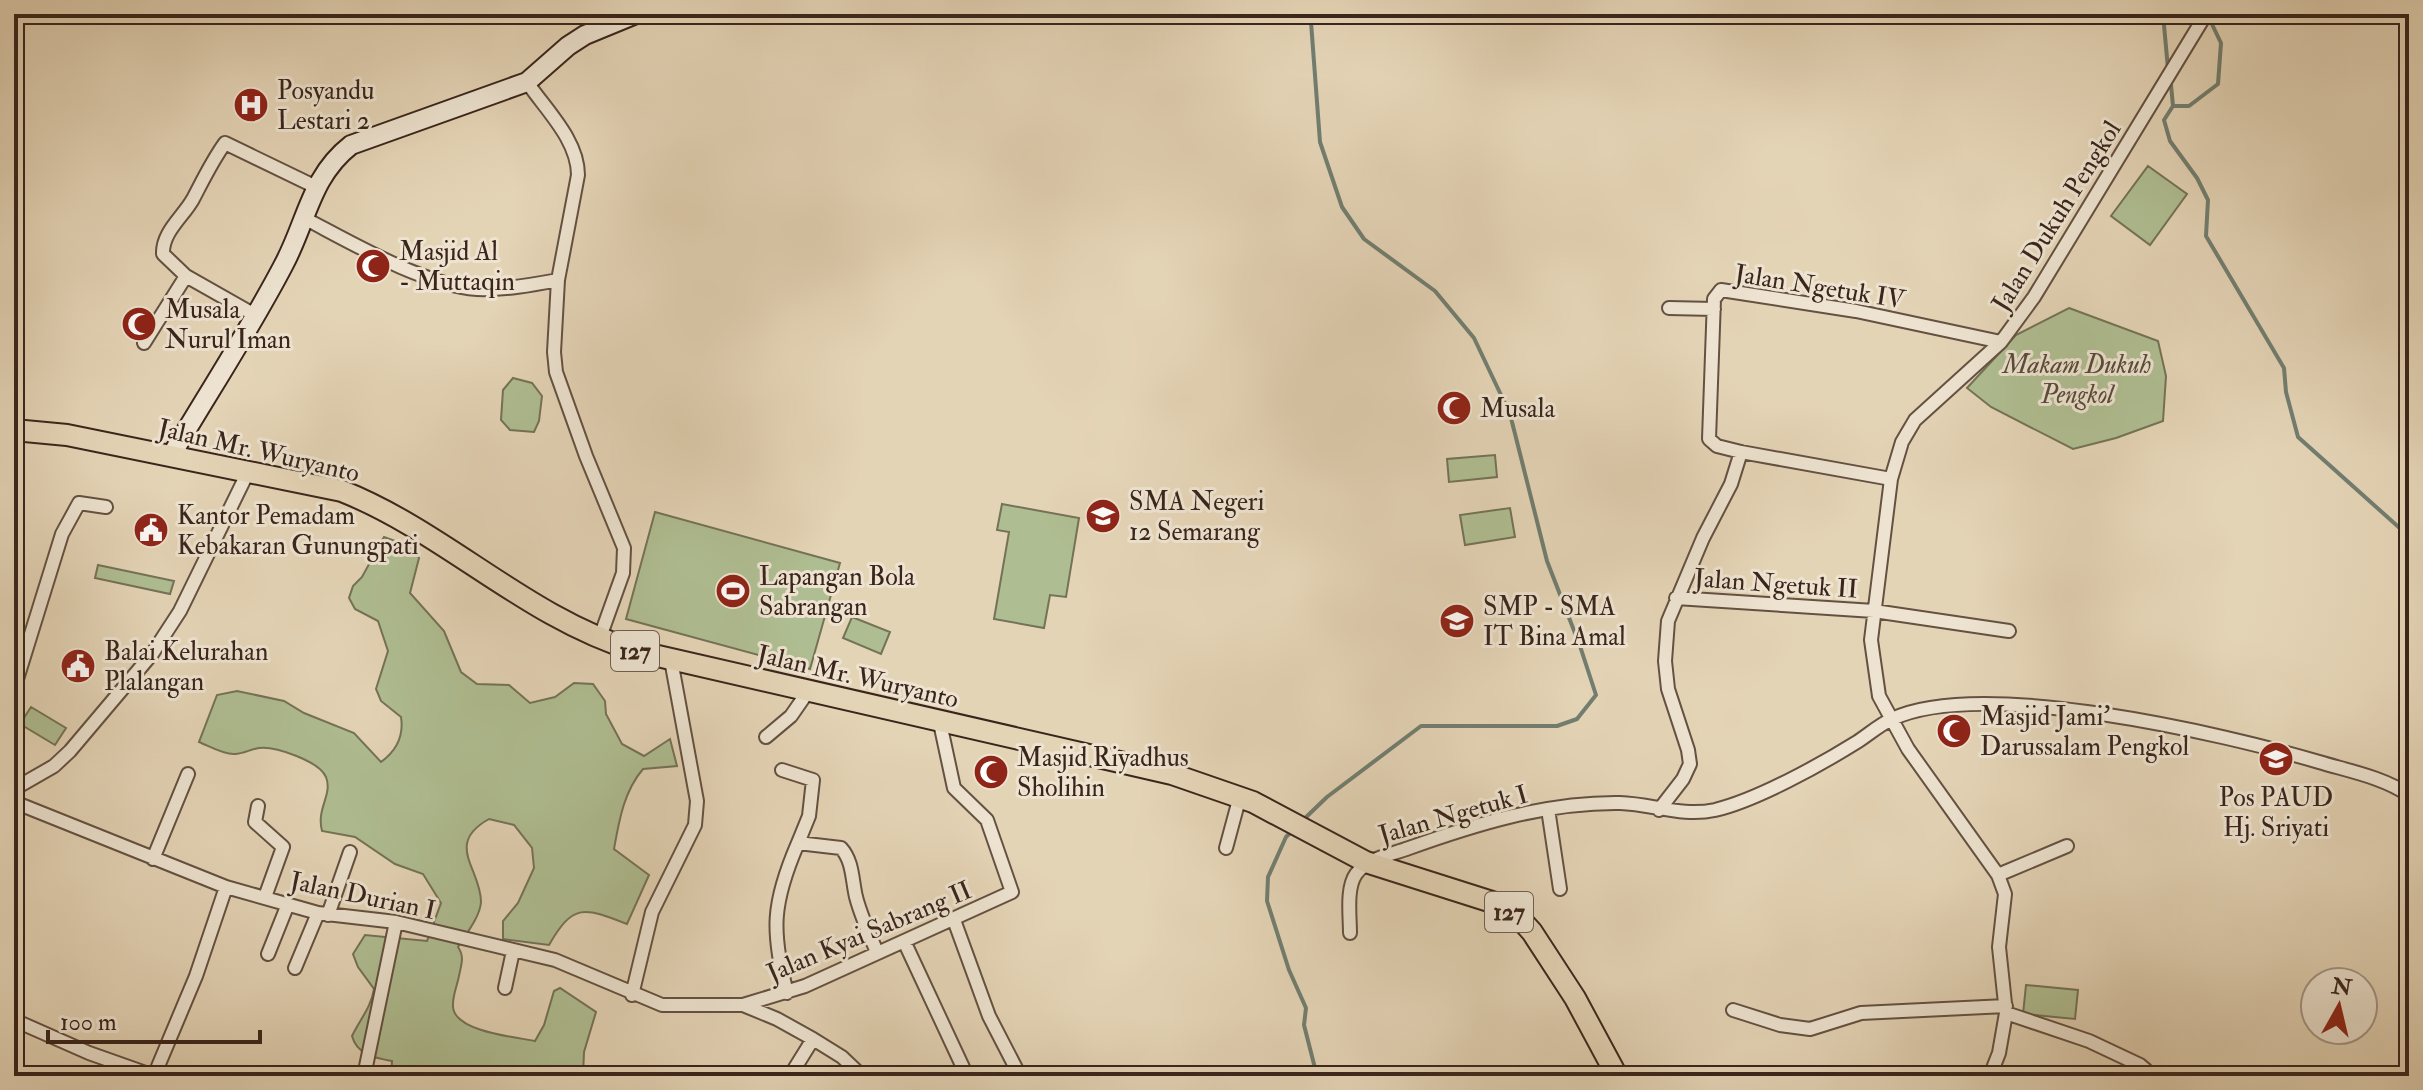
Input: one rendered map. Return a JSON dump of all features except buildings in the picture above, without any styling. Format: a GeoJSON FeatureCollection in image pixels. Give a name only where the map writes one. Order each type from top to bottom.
{"type":"FeatureCollection","features":[{"type":"Feature","properties":{"kind":"main road"},"geometry":{"type":"LineString","coordinates":[[171,456],[285,264],[316,187],[334,159],[351,145],[527,82],[577,40],[636,14]]}},
{"type":"Feature","properties":{"kind":"main road","name":"Jalan Mr. Wuryanto"},"geometry":{"type":"LineString","coordinates":[[14,430],[67,435],[342,491],[383,509],[544,612],[599,640],[671,660],[940,723],[1143,767],[1240,796],[1366,862],[1492,902],[1523,922],[1575,998],[1617,1076]]}},
{"type":"Feature","properties":{"kind":"street","name":"Jalan Dukuh Pengkol"},"geometry":{"type":"LineString","coordinates":[[1990,1076],[1999,1053],[2006,1010],[1999,947],[2005,894],[1998,875],[1908,749],[1879,696],[1874,669],[1871,640],[1891,479],[1902,442],[1915,420],[2001,342],[2034,297],[2206,14]]}},
{"type":"Feature","properties":{"kind":"street"},"geometry":{"type":"LineString","coordinates":[[527,82],[572,145],[578,160],[578,175],[558,280],[554,352],[556,372],[624,548],[623,573],[599,640]]}},
{"type":"Feature","properties":{"kind":"street"},"geometry":{"type":"LineString","coordinates":[[255,315],[186,276],[163,254],[163,246],[224,144],[316,187]]}},
{"type":"Feature","properties":{"kind":"street"},"geometry":{"type":"LineString","coordinates":[[304,218],[391,261],[456,285],[477,289],[498,288],[558,280]]}},
{"type":"Feature","properties":{"kind":"street"},"geometry":{"type":"LineString","coordinates":[[144,343],[186,276]]}},
{"type":"Feature","properties":{"kind":"street","name":"Jalan Ngetuk IV"},"geometry":{"type":"LineString","coordinates":[[1741,452],[1717,446],[1709,439],[1714,299],[1721,290],[1856,311],[2001,342]]}},
{"type":"Feature","properties":{"kind":"street"},"geometry":{"type":"LineString","coordinates":[[1669,308],[1714,309]]}},
{"type":"Feature","properties":{"kind":"street"},"geometry":{"type":"LineString","coordinates":[[1659,810],[1683,779],[1690,764],[1668,689],[1665,661],[1668,621],[1731,484],[1741,452],[1891,479]]}},
{"type":"Feature","properties":{"kind":"street"},"geometry":{"type":"LineString","coordinates":[[14,789],[54,766],[70,751],[152,654],[180,611],[248,472]]}},
{"type":"Feature","properties":{"kind":"street"},"geometry":{"type":"LineString","coordinates":[[14,687],[62,534],[79,503],[106,507]]}},
{"type":"Feature","properties":{"kind":"street","name":"Jalan Ngetuk II"},"geometry":{"type":"LineString","coordinates":[[1676,598],[1874,611],[2009,631]]}},
{"type":"Feature","properties":{"kind":"street"},"geometry":{"type":"LineString","coordinates":[[632,995],[652,912],[695,825],[697,801],[671,660]]}},
{"type":"Feature","properties":{"kind":"street"},"geometry":{"type":"LineString","coordinates":[[766,737],[791,716],[809,690]]}},
{"type":"Feature","properties":{"kind":"street","name":"Jalan Ngetuk I"},"geometry":{"type":"LineString","coordinates":[[1350,933],[1353,877],[1366,862],[1468,827],[1548,809],[1621,803],[1691,813],[1733,804],[1822,763],[1892,719],[1931,708],[1982,704],[2041,708],[2224,736],[2390,783],[2409,795]]}},
{"type":"Feature","properties":{"kind":"street","name":"Jalan Kyai Sabrang II"},"geometry":{"type":"LineString","coordinates":[[743,1005],[787,993],[1012,892],[987,820],[954,788],[940,723]]}},
{"type":"Feature","properties":{"kind":"street"},"geometry":{"type":"LineString","coordinates":[[782,770],[813,780],[809,816],[780,887],[777,908],[777,953],[787,993]]}},
{"type":"Feature","properties":{"kind":"street"},"geometry":{"type":"LineString","coordinates":[[153,859],[188,774]]}},
{"type":"Feature","properties":{"kind":"street"},"geometry":{"type":"LineString","coordinates":[[1226,848],[1240,796]]}},
{"type":"Feature","properties":{"kind":"street","name":"Jalan Durian I"},"geometry":{"type":"LineString","coordinates":[[14,802],[226,887],[323,914],[396,922],[555,960],[632,995],[662,1005],[743,1005]]}},
{"type":"Feature","properties":{"kind":"street"},"geometry":{"type":"LineString","coordinates":[[258,806],[255,822],[283,847],[265,897]]}},
{"type":"Feature","properties":{"kind":"street"},"geometry":{"type":"LineString","coordinates":[[1548,809],[1560,889]]}},
{"type":"Feature","properties":{"kind":"street"},"geometry":{"type":"LineString","coordinates":[[798,843],[841,848],[845,852],[857,898],[877,952]]}},
{"type":"Feature","properties":{"kind":"street"},"geometry":{"type":"LineString","coordinates":[[1998,875],[2067,846]]}},
{"type":"Feature","properties":{"kind":"street"},"geometry":{"type":"LineString","coordinates":[[295,968],[350,852]]}},
{"type":"Feature","properties":{"kind":"street"},"geometry":{"type":"LineString","coordinates":[[14,1020],[89,1053],[154,1076],[196,976],[226,887]]}},
{"type":"Feature","properties":{"kind":"street"},"geometry":{"type":"LineString","coordinates":[[268,954],[288,904]]}},
{"type":"Feature","properties":{"kind":"street"},"geometry":{"type":"LineString","coordinates":[[954,920],[989,1016],[1020,1076]]}},
{"type":"Feature","properties":{"kind":"street"},"geometry":{"type":"LineString","coordinates":[[364,1076],[396,922]]}},
{"type":"Feature","properties":{"kind":"street"},"geometry":{"type":"LineString","coordinates":[[904,941],[967,1076]]}},
{"type":"Feature","properties":{"kind":"street"},"geometry":{"type":"LineString","coordinates":[[505,988],[513,951]]}},
{"type":"Feature","properties":{"kind":"street"},"geometry":{"type":"LineString","coordinates":[[743,1005],[813,1039],[842,1057],[862,1076]]}},
{"type":"Feature","properties":{"kind":"street"},"geometry":{"type":"LineString","coordinates":[[1733,1010],[1780,1025],[1810,1029],[1861,1013],[2006,1010],[2089,1041],[2140,1065],[2148,1076]]}},
{"type":"Feature","properties":{"kind":"street"},"geometry":{"type":"LineString","coordinates":[[790,1076],[813,1039]]}},
{"type":"Feature","properties":{"kind":"green space"},"geometry":{"type":"Polygon","coordinates":[[[2148,166],[2187,194],[2150,245],[2111,216],[2148,166]]]}},
{"type":"Feature","properties":{"kind":"green space","name":"Makam Dukuh Pengkol"},"geometry":{"type":"Polygon","coordinates":[[[2069,308],[2158,341],[2166,376],[2163,421],[2073,449],[1991,407],[1967,388],[2016,335],[2069,308]]]}},
{"type":"Feature","properties":{"kind":"green space"},"geometry":{"type":"Polygon","coordinates":[[[513,378],[532,383],[542,396],[539,421],[534,432],[510,430],[501,420],[503,390],[513,378]]]}},
{"type":"Feature","properties":{"kind":"green space"},"geometry":{"type":"Polygon","coordinates":[[[1495,455],[1497,477],[1449,482],[1447,459],[1495,455]]]}},
{"type":"Feature","properties":{"kind":"green space"},"geometry":{"type":"Polygon","coordinates":[[[1002,504],[1079,518],[1066,597],[1050,595],[1044,628],[994,619],[1009,532],[997,530],[1002,504]]]}},
{"type":"Feature","properties":{"kind":"green space"},"geometry":{"type":"Polygon","coordinates":[[[1510,508],[1515,537],[1465,545],[1460,515],[1510,508]]]}},
{"type":"Feature","properties":{"kind":"green space","name":"Lapangan Bola Sabrangan"},"geometry":{"type":"Polygon","coordinates":[[[655,512],[840,563],[810,669],[626,619],[655,512]]]}},
{"type":"Feature","properties":{"kind":"green space"},"geometry":{"type":"Polygon","coordinates":[[[384,537],[416,552],[419,558],[410,593],[444,631],[461,672],[477,684],[509,685],[530,703],[555,697],[574,683],[593,684],[605,701],[606,714],[622,744],[644,756],[670,739],[677,766],[643,769],[631,787],[620,817],[614,849],[649,875],[627,924],[600,914],[581,912],[565,922],[549,945],[503,939],[503,921],[518,903],[534,868],[532,848],[514,825],[489,819],[476,828],[469,838],[468,858],[481,902],[458,947],[462,961],[453,999],[456,1015],[475,1028],[535,1041],[544,1025],[554,991],[560,988],[596,1012],[584,1052],[583,1076],[391,1076],[392,1061],[373,1057],[358,1048],[352,1036],[368,1008],[374,989],[358,967],[353,954],[365,935],[427,941],[441,903],[423,874],[395,864],[355,837],[322,831],[321,815],[328,784],[315,765],[275,749],[259,748],[231,754],[199,742],[217,695],[237,691],[284,701],[304,713],[354,733],[381,762],[391,753],[400,737],[401,717],[381,701],[376,689],[388,651],[378,621],[355,609],[349,598],[353,586],[362,577],[384,537]]]}},
{"type":"Feature","properties":{"kind":"green space"},"geometry":{"type":"Polygon","coordinates":[[[98,565],[174,581],[170,594],[95,578],[98,565]]]}},
{"type":"Feature","properties":{"kind":"green space"},"geometry":{"type":"Polygon","coordinates":[[[852,617],[890,632],[881,654],[843,638],[852,617]]]}},
{"type":"Feature","properties":{"kind":"green space"},"geometry":{"type":"Polygon","coordinates":[[[31,707],[66,728],[55,745],[20,724],[31,707]]]}},
{"type":"Feature","properties":{"kind":"green space"},"geometry":{"type":"Polygon","coordinates":[[[2026,985],[2078,990],[2075,1019],[2023,1014],[2026,985]]]}},
{"type":"Feature","properties":{"kind":"waterway"},"geometry":{"type":"LineString","coordinates":[[1302,821],[1327,797],[1421,726],[1557,726],[1577,719],[1596,695],[1547,561],[1510,414],[1474,338],[1435,291],[1364,239],[1342,207],[1320,142],[1311,22],[1317,14]]}},
{"type":"Feature","properties":{"kind":"waterway"},"geometry":{"type":"LineString","coordinates":[[2163,14],[2168,69]]}},
{"type":"Feature","properties":{"kind":"waterway"},"geometry":{"type":"LineString","coordinates":[[2209,18],[2221,43],[2218,84],[2189,106],[2173,106],[2164,120],[2170,141],[2197,178],[2208,200],[2206,236],[2284,368],[2286,392],[2298,437],[2403,531],[2409,585]]}},
{"type":"Feature","properties":{"kind":"waterway"},"geometry":{"type":"LineString","coordinates":[[2171,85],[2173,106]]}},
{"type":"Feature","properties":{"kind":"waterway"},"geometry":{"type":"LineString","coordinates":[[1293,830],[1286,837],[1268,877],[1267,901],[1289,970],[1306,1008],[1304,1025],[1317,1076]]}},
{"type":"Feature","properties":{"kind":"place","name":"Posyandu Lestari 2"},"geometry":{"type":"Point","coordinates":[251,105]}},
{"type":"Feature","properties":{"kind":"place","name":"Masjid Al - Muttaqin"},"geometry":{"type":"Point","coordinates":[373,266]}},
{"type":"Feature","properties":{"kind":"place","name":"Musala Nurul Iman"},"geometry":{"type":"Point","coordinates":[139,324]}},
{"type":"Feature","properties":{"kind":"place","name":"Musala"},"geometry":{"type":"Point","coordinates":[1454,408]}},
{"type":"Feature","properties":{"kind":"place","name":"SMA Negeri 12 Semarang"},"geometry":{"type":"Point","coordinates":[1103,516]}},
{"type":"Feature","properties":{"kind":"place","name":"Kantor Pemadam Kebakaran Gunungpati"},"geometry":{"type":"Point","coordinates":[151,530]}},
{"type":"Feature","properties":{"kind":"place","name":"Lapangan Bola Sabrangan"},"geometry":{"type":"Point","coordinates":[733,591]}},
{"type":"Feature","properties":{"kind":"place","name":"SMP - SMA IT Bina Amal"},"geometry":{"type":"Point","coordinates":[1457,621]}},
{"type":"Feature","properties":{"kind":"place","name":"Balai Kelurahan Plalangan"},"geometry":{"type":"Point","coordinates":[78,666]}},
{"type":"Feature","properties":{"kind":"place","name":"Masjid Jami' Darussalam Pengkol"},"geometry":{"type":"Point","coordinates":[1954,731]}},
{"type":"Feature","properties":{"kind":"place","name":"Pos PAUD Hj. Sriyati"},"geometry":{"type":"Point","coordinates":[2276,759]}},
{"type":"Feature","properties":{"kind":"place","name":"Masjid Riyadhus Sholihin"},"geometry":{"type":"Point","coordinates":[991,772]}}]}
